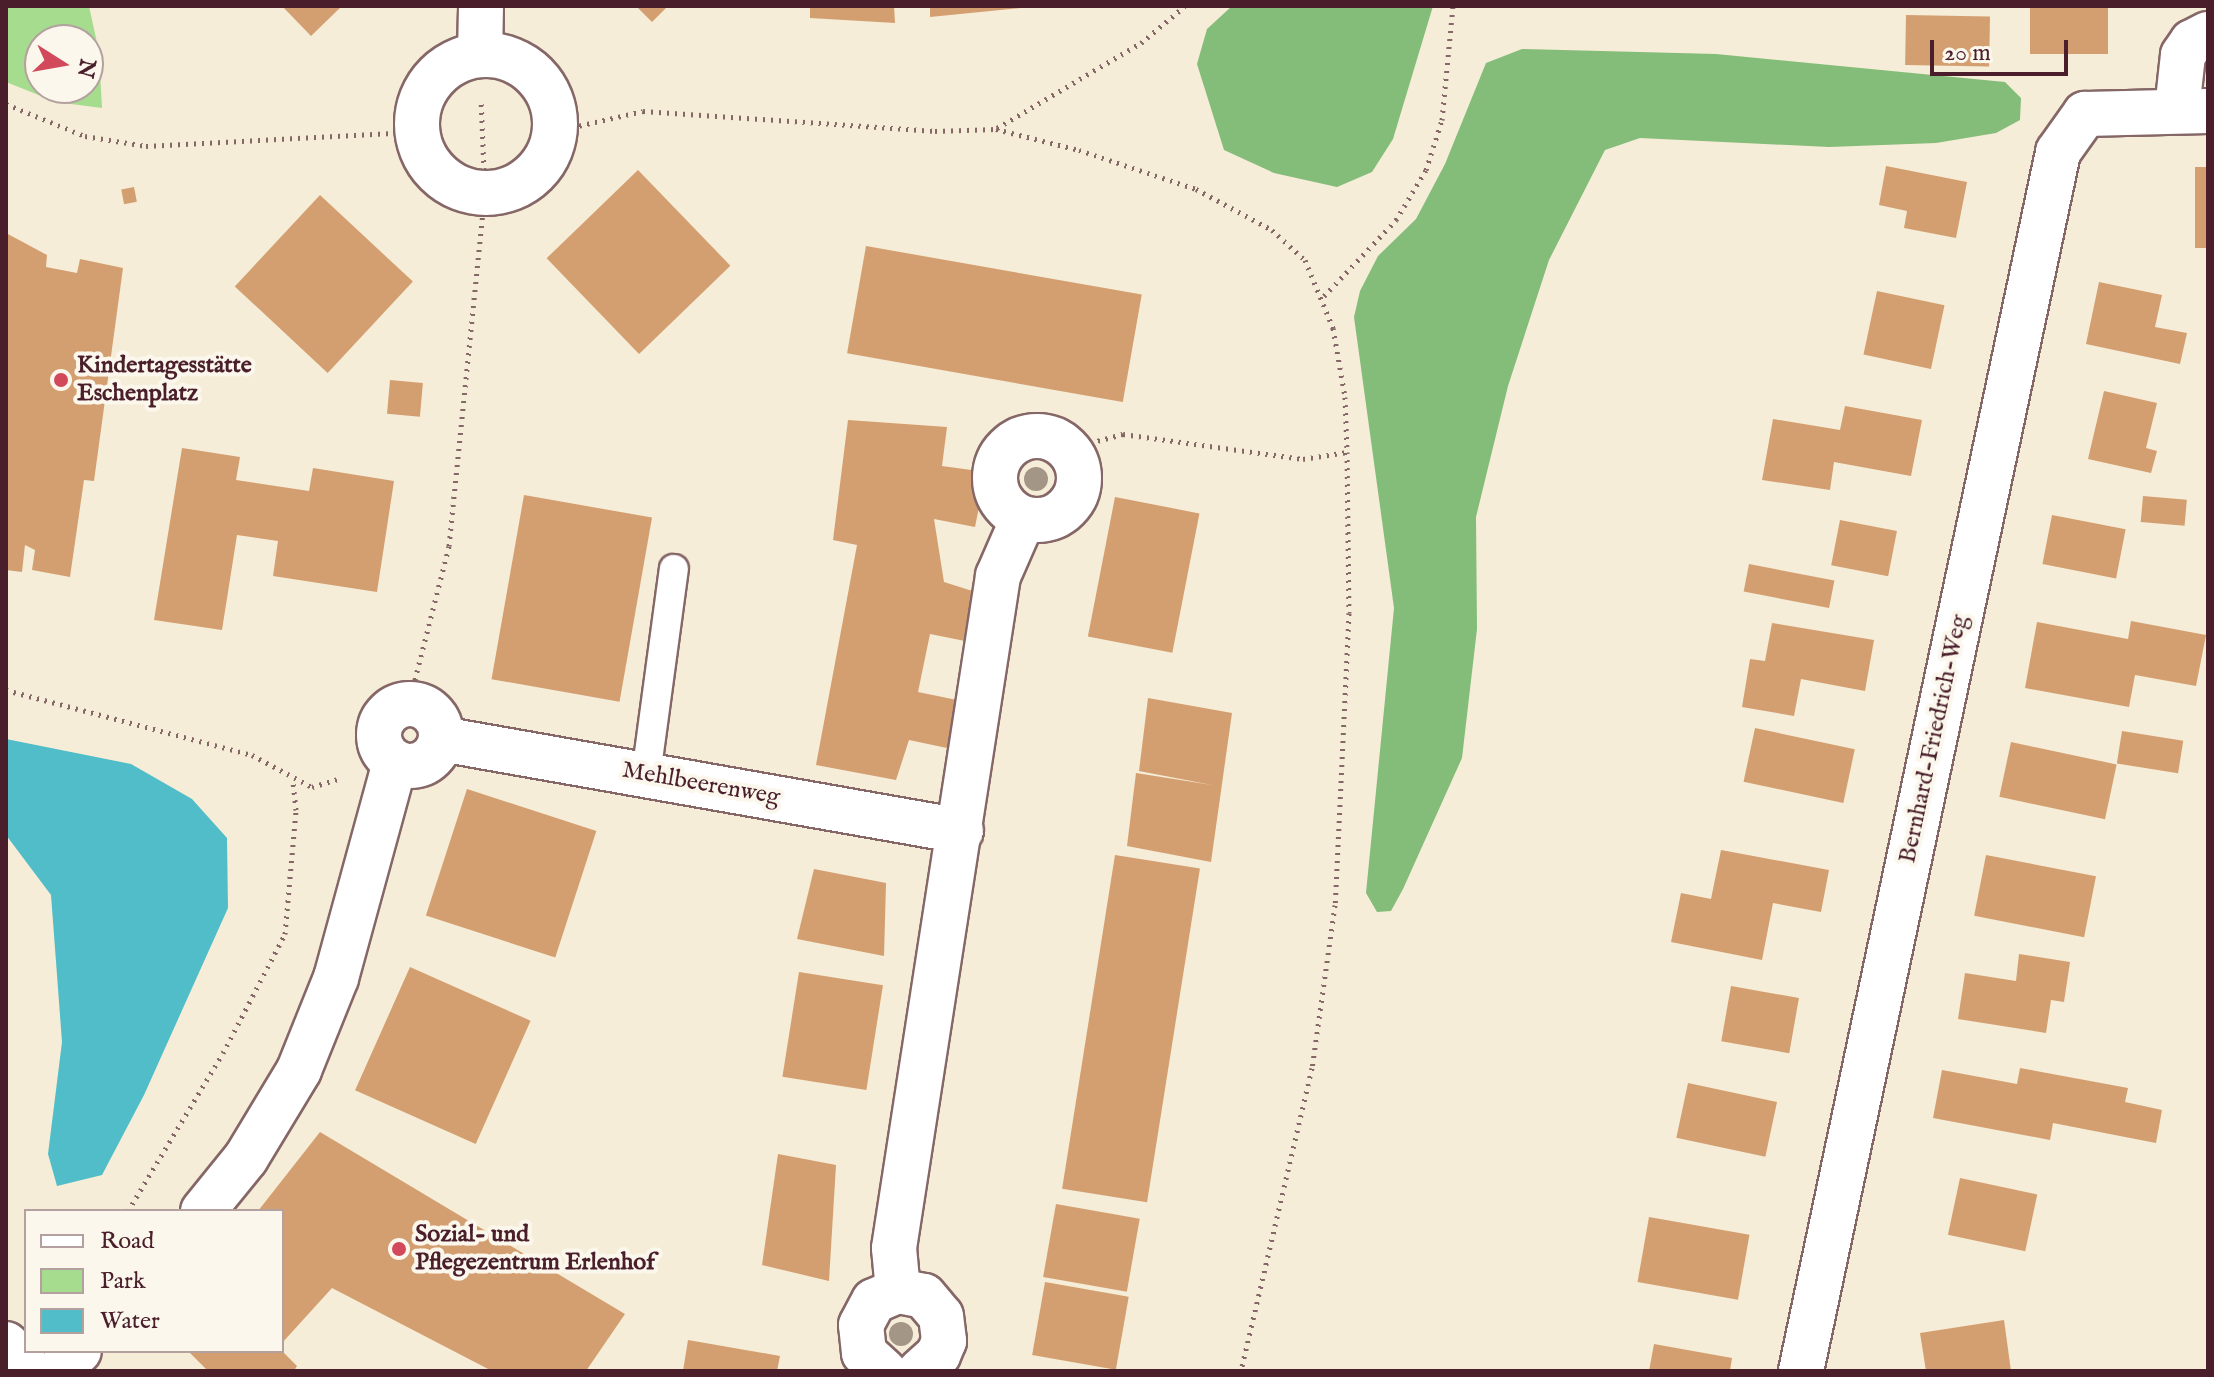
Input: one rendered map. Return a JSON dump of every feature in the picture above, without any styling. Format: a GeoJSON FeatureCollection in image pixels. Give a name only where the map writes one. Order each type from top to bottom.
{"type":"FeatureCollection","features":[{"type":"Feature","properties":{"kind":"street"},"geometry":{"type":"LineString","coordinates":[[480,55],[481,6]]}},
{"type":"Feature","properties":{"kind":"street"},"geometry":{"type":"LineString","coordinates":[[2192,110],[2183,55],[2192,42],[2208,34]]}},
{"type":"Feature","properties":{"kind":"street"},"geometry":{"type":"LineString","coordinates":[[480,55],[503,57],[541,80],[552,100],[556,131],[546,160],[529,179],[485,194],[455,187],[433,169],[417,132],[421,99],[434,79],[457,61],[480,55]]}},
{"type":"Feature","properties":{"kind":"street","name":"Bernhard-Friedrich-Weg"},"geometry":{"type":"LineString","coordinates":[[1801,1371],[2058,152],[2085,114],[2192,110]]}},
{"type":"Feature","properties":{"kind":"street"},"geometry":{"type":"LineString","coordinates":[[1044,436],[1067,449],[1078,472],[1074,499],[1052,518],[1023,519],[1000,500],[995,471],[1000,458],[1019,440],[1044,436]]}},
{"type":"Feature","properties":{"kind":"street"},"geometry":{"type":"LineString","coordinates":[[898,1291],[894,1248],[961,831],[998,576],[1023,519]]}},
{"type":"Feature","properties":{"kind":"street"},"geometry":{"type":"LineString","coordinates":[[205,1209],[246,1158],[299,1070],[336,978],[388,756],[382,720],[398,705],[409,703],[435,716],[441,739],[437,750],[421,764],[388,756]]}},
{"type":"Feature","properties":{"kind":"street","name":"Mehlbeerenweg"},"geometry":{"type":"LineString","coordinates":[[441,739],[961,831]]}},
{"type":"Feature","properties":{"kind":"street"},"geometry":{"type":"LineString","coordinates":[[884,1371],[864,1353],[861,1325],[874,1301],[898,1291],[924,1296],[941,1316],[944,1341],[938,1355],[920,1371]]}},
{"type":"Feature","properties":{"kind":"street"},"geometry":{"type":"LineString","coordinates":[[6,1344],[30,1371]]}},
{"type":"Feature","properties":{"kind":"street"},"geometry":{"type":"LineString","coordinates":[[58,1371],[77,1353]]}},
{"type":"Feature","properties":{"kind":"lane"},"geometry":{"type":"LineString","coordinates":[[646,775],[674,569]]}},
{"type":"Feature","properties":{"kind":"path"},"geometry":{"type":"LineString","coordinates":[[996,129],[1141,43],[1185,6]]}},
{"type":"Feature","properties":{"kind":"path"},"geometry":{"type":"LineString","coordinates":[[1324,296],[1396,220],[1426,170],[1442,120],[1453,6]]}},
{"type":"Feature","properties":{"kind":"path"},"geometry":{"type":"LineString","coordinates":[[409,703],[449,546],[485,194],[480,55]]}},
{"type":"Feature","properties":{"kind":"path"},"geometry":{"type":"LineString","coordinates":[[6,104],[85,136],[146,146],[417,132]]}},
{"type":"Feature","properties":{"kind":"path"},"geometry":{"type":"LineString","coordinates":[[556,131],[643,111],[935,131],[996,129],[1079,150],[1218,199],[1291,244],[1324,296],[1345,397],[1347,452],[1349,613],[1335,905],[1312,1068],[1241,1371]]}},
{"type":"Feature","properties":{"kind":"path"},"geometry":{"type":"LineString","coordinates":[[1067,449],[1123,434],[1303,459],[1347,452]]}},
{"type":"Feature","properties":{"kind":"path"},"geometry":{"type":"LineString","coordinates":[[6,690],[252,755],[293,780],[312,787],[355,773],[388,756]]}},
{"type":"Feature","properties":{"kind":"path"},"geometry":{"type":"LineString","coordinates":[[129,1209],[223,1053],[285,934],[296,810],[293,780]]}},
{"type":"Feature","properties":{"kind":"green space"},"geometry":{"type":"Polygon","coordinates":[[[6,6],[89,6],[93,24],[24,24],[24,89],[6,82],[6,6]]]}},
{"type":"Feature","properties":{"kind":"green space"},"geometry":{"type":"Polygon","coordinates":[[[1232,6],[1433,6],[1393,139],[1372,172],[1337,187],[1274,173],[1224,150],[1197,64],[1207,29],[1232,6]]]}},
{"type":"Feature","properties":{"kind":"green space"},"geometry":{"type":"Polygon","coordinates":[[[1522,49],[1716,54],[2005,82],[2021,98],[2020,120],[1996,133],[1936,143],[1829,147],[1640,138],[1605,150],[1549,260],[1508,386],[1476,517],[1477,629],[1462,758],[1391,911],[1377,912],[1366,893],[1394,608],[1354,317],[1360,291],[1378,256],[1416,219],[1445,164],[1486,63],[1522,49]]]}},
{"type":"Feature","properties":{"kind":"green space"},"geometry":{"type":"Polygon","coordinates":[[[71,104],[102,104],[102,108],[71,104]]]}},
{"type":"Feature","properties":{"kind":"water"},"geometry":{"type":"Polygon","coordinates":[[[6,739],[131,764],[192,799],[227,838],[228,908],[144,1095],[102,1175],[57,1186],[48,1154],[62,1042],[51,895],[6,835],[6,739]]]}},
{"type":"Feature","properties":{"kind":"building"},"geometry":{"type":"Polygon","coordinates":[[[282,6],[342,6],[311,36],[282,6]]]}},
{"type":"Feature","properties":{"kind":"building"},"geometry":{"type":"Polygon","coordinates":[[[636,6],[668,6],[652,22],[636,6]]]}},
{"type":"Feature","properties":{"kind":"building"},"geometry":{"type":"Polygon","coordinates":[[[810,6],[894,6],[895,23],[810,18],[810,6]]]}},
{"type":"Feature","properties":{"kind":"building"},"geometry":{"type":"Polygon","coordinates":[[[930,6],[1021,6],[1021,8],[930,17],[930,6]]]}},
{"type":"Feature","properties":{"kind":"building"},"geometry":{"type":"Polygon","coordinates":[[[2030,6],[2108,6],[2108,54],[2030,54],[2030,6]]]}},
{"type":"Feature","properties":{"kind":"building"},"geometry":{"type":"Polygon","coordinates":[[[1906,15],[1990,16],[1989,66],[1905,65],[1906,15]]]}},
{"type":"Feature","properties":{"kind":"building"},"geometry":{"type":"Polygon","coordinates":[[[1886,166],[1967,182],[1956,238],[1904,228],[1907,211],[1879,205],[1886,166]]]}},
{"type":"Feature","properties":{"kind":"building"},"geometry":{"type":"Polygon","coordinates":[[[2195,167],[2208,167],[2208,248],[2195,248],[2195,167]]]}},
{"type":"Feature","properties":{"kind":"building"},"geometry":{"type":"Polygon","coordinates":[[[638,170],[730,266],[639,354],[547,258],[638,170]]]}},
{"type":"Feature","properties":{"kind":"building"},"geometry":{"type":"Polygon","coordinates":[[[134,187],[137,202],[124,204],[121,189],[134,187]]]}},
{"type":"Feature","properties":{"kind":"building"},"geometry":{"type":"Polygon","coordinates":[[[320,195],[413,282],[328,373],[235,286],[320,195]]]}},
{"type":"Feature","properties":{"kind":"building","name":"Kindertagesstätte Eschenplatz"},"geometry":{"type":"Polygon","coordinates":[[[6,233],[47,255],[46,267],[77,273],[80,259],[123,268],[94,481],[84,480],[70,577],[32,570],[35,550],[25,545],[22,572],[6,570],[6,233]]]}},
{"type":"Feature","properties":{"kind":"building"},"geometry":{"type":"Polygon","coordinates":[[[866,246],[1142,295],[1123,402],[847,353],[866,246]]]}},
{"type":"Feature","properties":{"kind":"building"},"geometry":{"type":"Polygon","coordinates":[[[2099,282],[2162,295],[2155,327],[2187,333],[2180,364],[2086,344],[2099,282]]]}},
{"type":"Feature","properties":{"kind":"building"},"geometry":{"type":"Polygon","coordinates":[[[1877,291],[1944,305],[1931,369],[1863,355],[1877,291]]]}},
{"type":"Feature","properties":{"kind":"building"},"geometry":{"type":"Polygon","coordinates":[[[390,380],[423,383],[420,417],[387,414],[390,380]]]}},
{"type":"Feature","properties":{"kind":"building"},"geometry":{"type":"Polygon","coordinates":[[[2104,391],[2157,403],[2146,448],[2157,451],[2151,473],[2088,459],[2104,391]]]}},
{"type":"Feature","properties":{"kind":"building"},"geometry":{"type":"Polygon","coordinates":[[[1845,406],[1922,420],[1911,476],[1834,462],[1830,490],[1762,480],[1773,419],[1840,430],[1845,406]]]}},
{"type":"Feature","properties":{"kind":"building"},"geometry":{"type":"Polygon","coordinates":[[[848,420],[947,427],[942,466],[986,472],[975,527],[934,519],[944,582],[985,595],[975,643],[930,634],[918,692],[957,700],[947,748],[909,740],[896,780],[816,765],[857,545],[833,540],[848,420]]]}},
{"type":"Feature","properties":{"kind":"building"},"geometry":{"type":"Polygon","coordinates":[[[182,448],[240,457],[236,480],[309,491],[313,468],[394,481],[377,592],[273,576],[278,541],[237,535],[222,630],[154,620],[182,448]]]}},
{"type":"Feature","properties":{"kind":"building"},"geometry":{"type":"Polygon","coordinates":[[[524,495],[652,518],[620,702],[492,679],[524,495]]]}},
{"type":"Feature","properties":{"kind":"building"},"geometry":{"type":"Polygon","coordinates":[[[2143,496],[2187,500],[2185,526],[2141,522],[2143,496]]]}},
{"type":"Feature","properties":{"kind":"building"},"geometry":{"type":"Polygon","coordinates":[[[1115,497],[1199,513],[1172,653],[1088,636],[1115,497]]]}},
{"type":"Feature","properties":{"kind":"building"},"geometry":{"type":"Polygon","coordinates":[[[2052,515],[2126,529],[2116,578],[2042,564],[2052,515]]]}},
{"type":"Feature","properties":{"kind":"building"},"geometry":{"type":"Polygon","coordinates":[[[1840,520],[1897,531],[1888,576],[1831,565],[1840,520]]]}},
{"type":"Feature","properties":{"kind":"building"},"geometry":{"type":"Polygon","coordinates":[[[1749,564],[1834,581],[1829,608],[1744,591],[1749,564]]]}},
{"type":"Feature","properties":{"kind":"building"},"geometry":{"type":"Polygon","coordinates":[[[2131,621],[2206,635],[2196,686],[2135,675],[2129,707],[2025,688],[2037,622],[2128,639],[2131,621]]]}},
{"type":"Feature","properties":{"kind":"building"},"geometry":{"type":"Polygon","coordinates":[[[1772,623],[1874,640],[1865,691],[1801,679],[1794,716],[1742,707],[1750,659],[1765,661],[1772,623]]]}},
{"type":"Feature","properties":{"kind":"building"},"geometry":{"type":"Polygon","coordinates":[[[1148,698],[1232,713],[1211,862],[1127,846],[1136,773],[1212,785],[1139,771],[1148,698]]]}},
{"type":"Feature","properties":{"kind":"building"},"geometry":{"type":"Polygon","coordinates":[[[1755,728],[1855,749],[1843,803],[1744,782],[1755,728]]]}},
{"type":"Feature","properties":{"kind":"building"},"geometry":{"type":"Polygon","coordinates":[[[2122,731],[2183,741],[2178,773],[2117,764],[2122,731]]]}},
{"type":"Feature","properties":{"kind":"building"},"geometry":{"type":"Polygon","coordinates":[[[2011,742],[2117,764],[2105,819],[1999,797],[2011,742]]]}},
{"type":"Feature","properties":{"kind":"building"},"geometry":{"type":"Polygon","coordinates":[[[467,789],[596,831],[555,958],[426,915],[467,789]]]}},
{"type":"Feature","properties":{"kind":"building"},"geometry":{"type":"Polygon","coordinates":[[[1721,850],[1829,870],[1821,912],[1773,903],[1762,960],[1671,942],[1681,893],[1711,899],[1721,850]]]}},
{"type":"Feature","properties":{"kind":"building"},"geometry":{"type":"Polygon","coordinates":[[[1115,855],[1200,868],[1147,1202],[1062,1189],[1115,855]]]}},
{"type":"Feature","properties":{"kind":"building"},"geometry":{"type":"Polygon","coordinates":[[[1986,855],[2096,876],[2084,937],[1974,916],[1986,855]]]}},
{"type":"Feature","properties":{"kind":"building"},"geometry":{"type":"Polygon","coordinates":[[[814,869],[886,883],[884,956],[797,939],[814,869]]]}},
{"type":"Feature","properties":{"kind":"building"},"geometry":{"type":"Polygon","coordinates":[[[2019,954],[2070,962],[2064,1002],[2051,1000],[2046,1033],[1958,1019],[1965,973],[2016,981],[2019,954]]]}},
{"type":"Feature","properties":{"kind":"building"},"geometry":{"type":"Polygon","coordinates":[[[410,967],[531,1021],[476,1144],[355,1090],[410,967]]]}},
{"type":"Feature","properties":{"kind":"building"},"geometry":{"type":"Polygon","coordinates":[[[799,972],[883,985],[866,1090],[782,1077],[799,972]]]}},
{"type":"Feature","properties":{"kind":"building"},"geometry":{"type":"Polygon","coordinates":[[[1731,986],[1799,998],[1789,1053],[1721,1041],[1731,986]]]}},
{"type":"Feature","properties":{"kind":"building"},"geometry":{"type":"Polygon","coordinates":[[[2020,1068],[2128,1088],[2125,1102],[2162,1110],[2156,1143],[2053,1123],[2050,1140],[1933,1118],[1942,1070],[2017,1084],[2020,1068]]]}},
{"type":"Feature","properties":{"kind":"building"},"geometry":{"type":"Polygon","coordinates":[[[1688,1083],[1777,1102],[1765,1157],[1676,1138],[1688,1083]]]}},
{"type":"Feature","properties":{"kind":"building","name":"Sozial- und Pflegezentrum Erlenhof"},"geometry":{"type":"Polygon","coordinates":[[[320,1132],[625,1314],[586,1371],[492,1371],[332,1288],[284,1341],[284,1209],[260,1209],[320,1132]]]}},
{"type":"Feature","properties":{"kind":"building"},"geometry":{"type":"Polygon","coordinates":[[[778,1154],[836,1165],[829,1281],[762,1265],[778,1154]]]}},
{"type":"Feature","properties":{"kind":"building"},"geometry":{"type":"Polygon","coordinates":[[[1960,1178],[2037,1194],[2025,1251],[1948,1235],[1960,1178]]]}},
{"type":"Feature","properties":{"kind":"building"},"geometry":{"type":"Polygon","coordinates":[[[1056,1204],[1140,1219],[1127,1292],[1043,1277],[1056,1204]]]}},
{"type":"Feature","properties":{"kind":"building"},"geometry":{"type":"Polygon","coordinates":[[[1649,1217],[1749,1235],[1738,1300],[1638,1282],[1649,1217]]]}},
{"type":"Feature","properties":{"kind":"building"},"geometry":{"type":"Polygon","coordinates":[[[1045,1282],[1129,1297],[1116,1370],[1032,1355],[1045,1282]]]}},
{"type":"Feature","properties":{"kind":"building"},"geometry":{"type":"Polygon","coordinates":[[[2004,1320],[2011,1371],[1926,1371],[1920,1333],[2004,1320]]]}},
{"type":"Feature","properties":{"kind":"building"},"geometry":{"type":"Polygon","coordinates":[[[688,1340],[780,1356],[777,1371],[683,1371],[688,1340]]]}},
{"type":"Feature","properties":{"kind":"building"},"geometry":{"type":"Polygon","coordinates":[[[1654,1344],[1732,1358],[1730,1371],[1649,1371],[1654,1344]]]}},
{"type":"Feature","properties":{"kind":"building"},"geometry":{"type":"Polygon","coordinates":[[[190,1353],[284,1353],[297,1366],[294,1371],[208,1371],[190,1353]]]}},
{"type":"Feature","properties":{"kind":"place","name":"Kindertagesstätte Eschenplatz"},"geometry":{"type":"Point","coordinates":[61,380]}},
{"type":"Feature","properties":{"kind":"place","name":"Sozial- und Pflegezentrum Erlenhof"},"geometry":{"type":"Point","coordinates":[399,1249]}}]}
